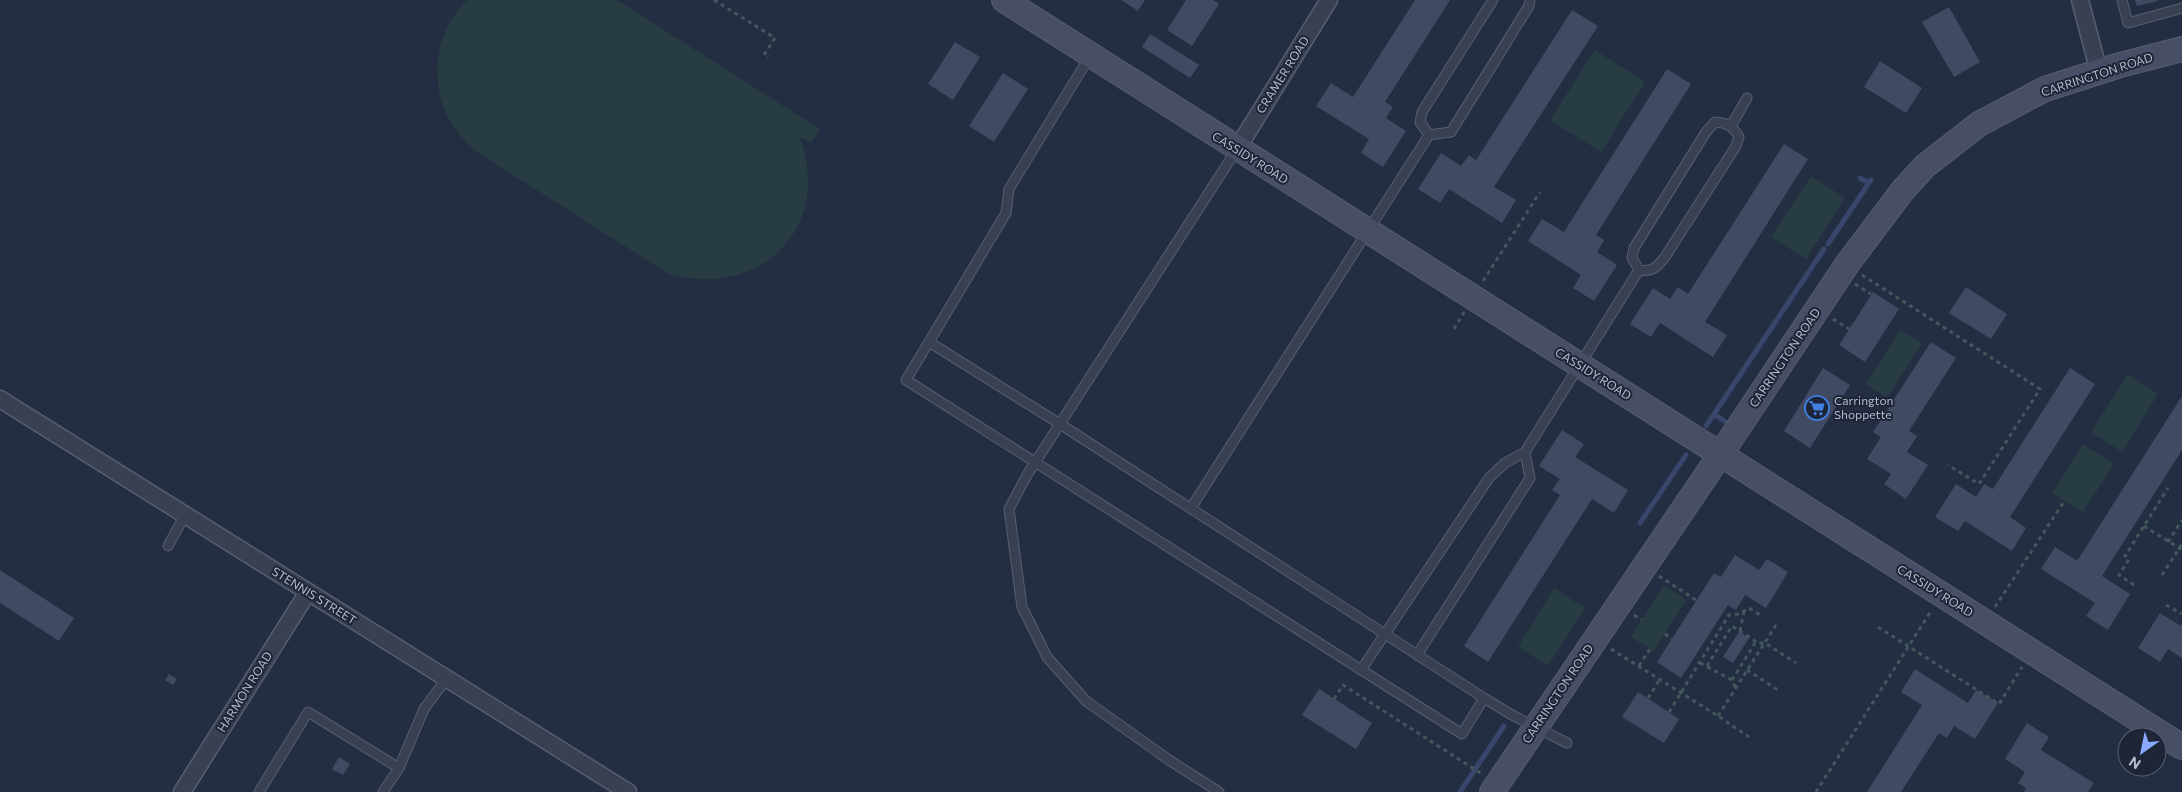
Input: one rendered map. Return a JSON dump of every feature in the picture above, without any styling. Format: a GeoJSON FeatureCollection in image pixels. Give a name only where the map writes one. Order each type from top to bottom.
{"type":"FeatureCollection","features":[{"type":"Feature","properties":{"kind":"street","name":"CASSIDY ROAD"},"geometry":{"type":"LineString","coordinates":[[1004,0],[1236,149],[2182,747]]}},
{"type":"Feature","properties":{"kind":"street","name":"CRAMER ROAD"},"geometry":{"type":"LineString","coordinates":[[1236,149],[1329,0]]}},
{"type":"Feature","properties":{"kind":"street"},"geometry":{"type":"LineString","coordinates":[[2080,0],[2099,72]]}},
{"type":"Feature","properties":{"kind":"street","name":"CARRINGTON ROAD"},"geometry":{"type":"LineString","coordinates":[[1487,783],[1536,727],[1848,263],[1903,190],[1920,172],[1979,124],[2045,89],[2182,49]]}},
{"type":"Feature","properties":{"kind":"street","name":"STENNIS STREET"},"geometry":{"type":"LineString","coordinates":[[0,399],[628,792]]}},
{"type":"Feature","properties":{"kind":"street","name":"HARMON ROAD"},"geometry":{"type":"LineString","coordinates":[[182,792],[308,592]]}},
{"type":"Feature","properties":{"kind":"lane"},"geometry":{"type":"LineString","coordinates":[[1430,135],[1420,122],[1422,112],[1493,0]]}},
{"type":"Feature","properties":{"kind":"lane"},"geometry":{"type":"LineString","coordinates":[[1191,508],[1430,135],[1451,132],[1529,6],[1530,0]]}},
{"type":"Feature","properties":{"kind":"lane"},"geometry":{"type":"LineString","coordinates":[[2122,0],[2128,22],[2182,8]]}},
{"type":"Feature","properties":{"kind":"lane"},"geometry":{"type":"LineString","coordinates":[[1090,55],[1009,189],[1006,213],[906,380],[1462,734],[1484,698]]}},
{"type":"Feature","properties":{"kind":"lane"},"geometry":{"type":"LineString","coordinates":[[1731,126],[1747,98]]}},
{"type":"Feature","properties":{"kind":"lane"},"geometry":{"type":"LineString","coordinates":[[1715,122],[1731,126],[1740,137],[1736,146],[1665,257],[1655,268],[1648,272],[1639,270],[1632,258],[1634,248],[1706,132],[1715,122]]}},
{"type":"Feature","properties":{"kind":"lane"},"geometry":{"type":"LineString","coordinates":[[1219,792],[1169,760],[1086,701],[1048,657],[1022,607],[1009,509],[1036,462],[1236,149]]}},
{"type":"Feature","properties":{"kind":"lane"},"geometry":{"type":"LineString","coordinates":[[1361,670],[1489,478],[1505,463],[1525,452],[1639,270]]}},
{"type":"Feature","properties":{"kind":"lane"},"geometry":{"type":"LineString","coordinates":[[929,342],[1191,508],[1484,698],[1512,715],[1567,743]]}},
{"type":"Feature","properties":{"kind":"lane"},"geometry":{"type":"LineString","coordinates":[[1417,655],[1530,478],[1525,452]]}},
{"type":"Feature","properties":{"kind":"lane"},"geometry":{"type":"LineString","coordinates":[[168,546],[185,515]]}},
{"type":"Feature","properties":{"kind":"lane"},"geometry":{"type":"LineString","coordinates":[[383,792],[399,768],[424,710],[446,679]]}},
{"type":"Feature","properties":{"kind":"lane"},"geometry":{"type":"LineString","coordinates":[[259,792],[308,712],[399,768]]}},
{"type":"Feature","properties":{"kind":"path"},"geometry":{"type":"LineString","coordinates":[[714,0],[775,38],[764,55],[768,57]]}},
{"type":"Feature","properties":{"kind":"path"},"geometry":{"type":"LineString","coordinates":[[1454,328],[1540,192]]}},
{"type":"Feature","properties":{"kind":"path"},"geometry":{"type":"LineString","coordinates":[[1848,263],[1855,270],[2040,389],[1979,484],[1948,464]]}},
{"type":"Feature","properties":{"kind":"path"},"geometry":{"type":"LineString","coordinates":[[2134,585],[2119,575],[2129,559],[2125,556],[2168,488]]}},
{"type":"Feature","properties":{"kind":"path"},"geometry":{"type":"LineString","coordinates":[[1985,622],[2063,503]]}},
{"type":"Feature","properties":{"kind":"path"},"geometry":{"type":"LineString","coordinates":[[2168,542],[2181,523]]}},
{"type":"Feature","properties":{"kind":"path"},"geometry":{"type":"LineString","coordinates":[[2181,523],[2179,527],[2182,528]]}},
{"type":"Feature","properties":{"kind":"path"},"geometry":{"type":"LineString","coordinates":[[2144,526],[2181,550]]}},
{"type":"Feature","properties":{"kind":"path"},"geometry":{"type":"LineString","coordinates":[[2162,575],[2181,550],[2182,544]]}},
{"type":"Feature","properties":{"kind":"path"},"geometry":{"type":"LineString","coordinates":[[1644,567],[1696,600]]}},
{"type":"Feature","properties":{"kind":"path"},"geometry":{"type":"LineString","coordinates":[[1816,792],[1941,595]]}},
{"type":"Feature","properties":{"kind":"path"},"geometry":{"type":"LineString","coordinates":[[2166,605],[2182,614]]}},
{"type":"Feature","properties":{"kind":"path"},"geometry":{"type":"LineString","coordinates":[[1670,712],[1730,615],[1749,608],[1762,616]]}},
{"type":"Feature","properties":{"kind":"path"},"geometry":{"type":"LineString","coordinates":[[1740,631],[1744,611]]}},
{"type":"Feature","properties":{"kind":"path"},"geometry":{"type":"LineString","coordinates":[[1718,716],[1776,625]]}},
{"type":"Feature","properties":{"kind":"path"},"geometry":{"type":"LineString","coordinates":[[1707,666],[1732,626],[1755,643],[1765,643],[1796,662]]}},
{"type":"Feature","properties":{"kind":"path"},"geometry":{"type":"LineString","coordinates":[[1878,627],[1999,704],[2032,652]]}},
{"type":"Feature","properties":{"kind":"path"},"geometry":{"type":"LineString","coordinates":[[1665,634],[1672,638]]}},
{"type":"Feature","properties":{"kind":"path"},"geometry":{"type":"LineString","coordinates":[[1595,639],[1749,737]]}},
{"type":"Feature","properties":{"kind":"path"},"geometry":{"type":"LineString","coordinates":[[1732,680],[1755,643]]}},
{"type":"Feature","properties":{"kind":"path"},"geometry":{"type":"LineString","coordinates":[[1639,666],[1650,649]]}},
{"type":"Feature","properties":{"kind":"path"},"geometry":{"type":"LineString","coordinates":[[1700,664],[1732,680],[1736,689]]}},
{"type":"Feature","properties":{"kind":"path"},"geometry":{"type":"LineString","coordinates":[[1747,670],[1778,690]]}},
{"type":"Feature","properties":{"kind":"path"},"geometry":{"type":"LineString","coordinates":[[1648,698],[1660,679]]}},
{"type":"Feature","properties":{"kind":"path"},"geometry":{"type":"LineString","coordinates":[[1334,699],[1343,685],[1470,766],[1487,783]]}},
{"type":"Feature","properties":{"kind":"shaded area"},"geometry":{"type":"Polygon","coordinates":[[[467,0],[617,0],[820,129],[811,143],[799,136],[807,169],[806,200],[797,227],[781,249],[759,266],[732,276],[701,279],[667,273],[477,152],[462,137],[449,119],[443,104],[437,72],[438,56],[448,26],[456,12],[467,0]]]}},
{"type":"Feature","properties":{"kind":"shaded area"},"geometry":{"type":"Polygon","coordinates":[[[1595,50],[1645,82],[1601,152],[1550,120],[1595,50]]]}},
{"type":"Feature","properties":{"kind":"shaded area"},"geometry":{"type":"Polygon","coordinates":[[[1811,176],[1845,198],[1806,259],[1771,237],[1811,176]]]}},
{"type":"Feature","properties":{"kind":"shaded area"},"geometry":{"type":"Polygon","coordinates":[[[1900,330],[1922,343],[1887,398],[1866,384],[1900,330]]]}},
{"type":"Feature","properties":{"kind":"shaded area"},"geometry":{"type":"Polygon","coordinates":[[[2128,374],[2158,394],[2122,452],[2091,432],[2128,374]]]}},
{"type":"Feature","properties":{"kind":"shaded area"},"geometry":{"type":"Polygon","coordinates":[[[2083,444],[2114,464],[2083,512],[2052,493],[2083,444]]]}},
{"type":"Feature","properties":{"kind":"shaded area"},"geometry":{"type":"Polygon","coordinates":[[[1664,585],[1686,600],[1654,651],[1631,637],[1664,585]]]}},
{"type":"Feature","properties":{"kind":"shaded area"},"geometry":{"type":"Polygon","coordinates":[[[1554,588],[1585,608],[1548,666],[1518,647],[1554,588]]]}},
{"type":"Feature","properties":{"kind":"building"},"geometry":{"type":"Polygon","coordinates":[[[1121,0],[1145,0],[1138,11],[1121,0]]]}},
{"type":"Feature","properties":{"kind":"building"},"geometry":{"type":"Polygon","coordinates":[[[1186,0],[1213,0],[1219,4],[1192,46],[1167,30],[1186,0]]]}},
{"type":"Feature","properties":{"kind":"building"},"geometry":{"type":"Polygon","coordinates":[[[1415,0],[1450,0],[1385,102],[1393,107],[1386,118],[1406,131],[1383,167],[1361,153],[1369,139],[1316,106],[1331,83],[1353,97],[1415,0]]]}},
{"type":"Feature","properties":{"kind":"building"},"geometry":{"type":"Polygon","coordinates":[[[2135,0],[2158,0],[2158,1],[2137,6],[2135,0]]]}},
{"type":"Feature","properties":{"kind":"building"},"geometry":{"type":"Polygon","coordinates":[[[1949,7],[1980,62],[1954,77],[1922,22],[1949,7]]]}},
{"type":"Feature","properties":{"kind":"building"},"geometry":{"type":"Polygon","coordinates":[[[1572,10],[1598,26],[1494,187],[1516,200],[1502,223],[1449,189],[1440,203],[1418,189],[1441,153],[1461,166],[1469,155],[1476,160],[1572,10]]]}},
{"type":"Feature","properties":{"kind":"building"},"geometry":{"type":"Polygon","coordinates":[[[1150,34],[1199,65],[1190,78],[1142,47],[1150,34]]]}},
{"type":"Feature","properties":{"kind":"building"},"geometry":{"type":"Polygon","coordinates":[[[955,42],[980,57],[953,100],[928,84],[955,42]]]}},
{"type":"Feature","properties":{"kind":"building"},"geometry":{"type":"Polygon","coordinates":[[[1880,61],[1922,88],[1906,113],[1864,87],[1880,61]]]}},
{"type":"Feature","properties":{"kind":"building"},"geometry":{"type":"Polygon","coordinates":[[[1667,69],[1691,84],[1596,235],[1604,240],[1597,252],[1617,265],[1594,301],[1573,288],[1581,275],[1528,241],[1542,219],[1564,232],[1667,69]]]}},
{"type":"Feature","properties":{"kind":"building"},"geometry":{"type":"Polygon","coordinates":[[[1003,73],[1028,89],[994,142],[969,126],[1003,73]]]}},
{"type":"Feature","properties":{"kind":"building"},"geometry":{"type":"Polygon","coordinates":[[[1784,144],[1808,159],[1705,322],[1727,335],[1713,357],[1660,323],[1651,337],[1630,324],[1653,288],[1670,299],[1678,287],[1688,294],[1784,144]]]}},
{"type":"Feature","properties":{"kind":"building"},"geometry":{"type":"Polygon","coordinates":[[[1966,287],[2007,314],[1991,339],[1949,313],[1966,287]]]}},
{"type":"Feature","properties":{"kind":"building"},"geometry":{"type":"Polygon","coordinates":[[[1873,292],[1899,309],[1865,362],[1839,345],[1873,292]]]}},
{"type":"Feature","properties":{"kind":"building"},"geometry":{"type":"Polygon","coordinates":[[[1931,342],[1956,358],[1909,431],[1917,436],[1907,452],[1928,465],[1906,499],[1884,484],[1891,474],[1867,459],[1881,437],[1873,432],[1931,342]]]}},
{"type":"Feature","properties":{"kind":"building","name":"Carrington Shoppette"},"geometry":{"type":"Polygon","coordinates":[[[1823,368],[1850,385],[1810,448],[1784,431],[1823,368]]]}},
{"type":"Feature","properties":{"kind":"building"},"geometry":{"type":"Polygon","coordinates":[[[2070,368],[2095,384],[2010,517],[2026,528],[2012,551],[1965,521],[1958,531],[1935,517],[1956,484],[1976,497],[1984,484],[1993,489],[2070,368]]]}},
{"type":"Feature","properties":{"kind":"building"},"geometry":{"type":"Polygon","coordinates":[[[2182,396],[2182,450],[2102,576],[2130,594],[2108,630],[2086,616],[2095,603],[2041,569],[2055,547],[2077,561],[2182,396]]]}},
{"type":"Feature","properties":{"kind":"building"},"geometry":{"type":"Polygon","coordinates":[[[1562,430],[1584,444],[1575,457],[1628,490],[1614,513],[1592,499],[1488,662],[1464,646],[1560,495],[1552,490],[1560,479],[1539,466],[1562,430]]]}},
{"type":"Feature","properties":{"kind":"building"},"geometry":{"type":"Polygon","coordinates":[[[1735,555],[1759,570],[1767,559],[1788,572],[1766,608],[1745,595],[1736,610],[1728,605],[1681,678],[1657,662],[1714,573],[1721,577],[1735,555]]]}},
{"type":"Feature","properties":{"kind":"building"},"geometry":{"type":"Polygon","coordinates":[[[0,570],[74,618],[59,641],[0,603],[0,570]]]}},
{"type":"Feature","properties":{"kind":"building"},"geometry":{"type":"Polygon","coordinates":[[[2160,613],[2181,626],[2182,623],[2182,658],[2168,649],[2160,662],[2138,648],[2160,613]]]}},
{"type":"Feature","properties":{"kind":"building"},"geometry":{"type":"Polygon","coordinates":[[[1739,632],[1749,638],[1733,663],[1723,657],[1739,632]]]}},
{"type":"Feature","properties":{"kind":"building"},"geometry":{"type":"Polygon","coordinates":[[[1915,669],[1968,703],[1976,690],[1998,703],[1975,739],[1954,726],[1947,738],[1939,733],[1901,792],[1867,792],[1922,705],[1901,692],[1915,669]]]}},
{"type":"Feature","properties":{"kind":"building"},"geometry":{"type":"Polygon","coordinates":[[[169,674],[177,679],[173,685],[165,680],[169,674]]]}},
{"type":"Feature","properties":{"kind":"building"},"geometry":{"type":"Polygon","coordinates":[[[1319,689],[1372,723],[1356,749],[1302,715],[1319,689]]]}},
{"type":"Feature","properties":{"kind":"building"},"geometry":{"type":"Polygon","coordinates":[[[1638,692],[1679,719],[1664,743],[1622,717],[1638,692]]]}},
{"type":"Feature","properties":{"kind":"building"},"geometry":{"type":"Polygon","coordinates":[[[2027,723],[2049,737],[2041,750],[2094,783],[2088,792],[2024,792],[2026,788],[2018,783],[2025,772],[2005,759],[2027,723]]]}},
{"type":"Feature","properties":{"kind":"building"},"geometry":{"type":"Polygon","coordinates":[[[339,757],[350,764],[343,775],[332,769],[339,757]]]}},
{"type":"Feature","properties":{"kind":"waterway"},"geometry":{"type":"LineString","coordinates":[[1860,178],[1869,183]]}},
{"type":"Feature","properties":{"kind":"waterway"},"geometry":{"type":"LineString","coordinates":[[1828,244],[1871,180]]}},
{"type":"Feature","properties":{"kind":"waterway"},"geometry":{"type":"LineString","coordinates":[[1706,426],[1824,249]]}},
{"type":"Feature","properties":{"kind":"waterway"},"geometry":{"type":"LineString","coordinates":[[1714,414],[1733,427]]}},
{"type":"Feature","properties":{"kind":"waterway"},"geometry":{"type":"LineString","coordinates":[[1640,523],[1686,455]]}},
{"type":"Feature","properties":{"kind":"waterway"},"geometry":{"type":"LineString","coordinates":[[1460,792],[1504,726]]}},
{"type":"Feature","properties":{"kind":"place","name":"Carrington Shoppette"},"geometry":{"type":"Point","coordinates":[1817,408]}}]}
